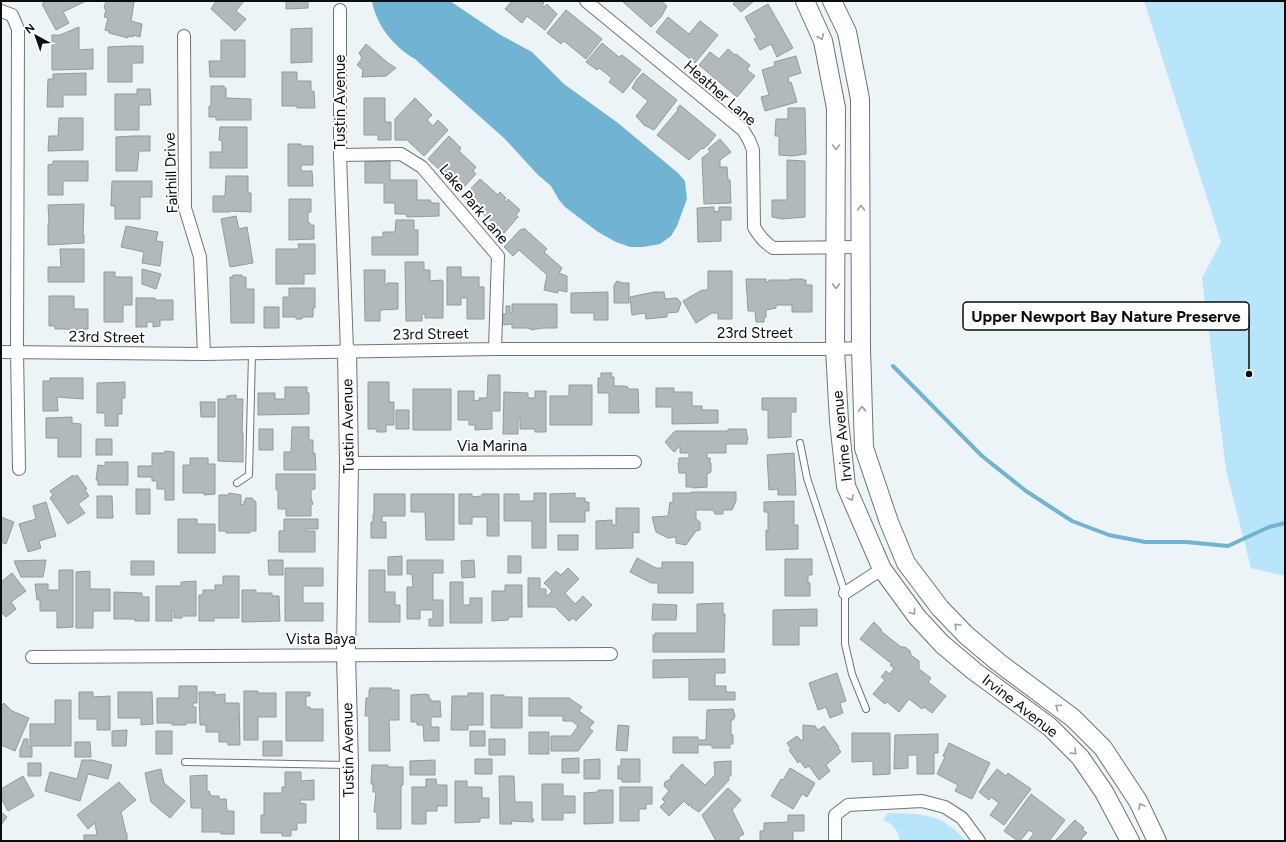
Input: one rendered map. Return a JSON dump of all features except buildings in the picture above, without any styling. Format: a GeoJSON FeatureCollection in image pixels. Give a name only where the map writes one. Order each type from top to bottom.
{"type":"FeatureCollection","features":[{"type":"Feature","properties":{"kind":"main road","name":"Irvine Avenue"},"geometry":{"type":"LineString","coordinates":[[805,1],[823,41],[836,108],[837,247],[835,349],[839,421],[846,486],[882,569],[917,617],[942,644],[974,671],[1050,727],[1080,757],[1104,792],[1126,830],[1130,841]]}},
{"type":"Feature","properties":{"kind":"main road","name":"Irvine Avenue"},"geometry":{"type":"LineString","coordinates":[[832,1],[847,32],[860,99],[861,348],[864,448],[889,522],[906,563],[940,608],[966,635],[998,662],[1073,718],[1103,748],[1138,801],[1158,841]]}},
{"type":"Feature","properties":{"kind":"main road","name":"Tustin Avenue"},"geometry":{"type":"LineString","coordinates":[[347,351],[349,463],[346,655],[349,765],[349,841]]}},
{"type":"Feature","properties":{"kind":"street","name":"Heather Lane"},"geometry":{"type":"LineString","coordinates":[[586,1],[743,130],[753,150],[754,227],[758,236],[764,242],[773,248],[861,247]]}},
{"type":"Feature","properties":{"kind":"street","name":"Tustin Avenue"},"geometry":{"type":"LineString","coordinates":[[340,10],[340,155],[347,351]]}},
{"type":"Feature","properties":{"kind":"street"},"geometry":{"type":"LineString","coordinates":[[6,13],[18,29],[17,352],[19,469]]}},
{"type":"Feature","properties":{"kind":"street","name":"Fairhill Drive"},"geometry":{"type":"LineString","coordinates":[[184,36],[185,208],[200,257],[204,354]]}},
{"type":"Feature","properties":{"kind":"street","name":"Lake Park Lane"},"geometry":{"type":"LineString","coordinates":[[340,155],[400,154],[422,167],[498,256],[495,349]]}},
{"type":"Feature","properties":{"kind":"street","name":"23rd Street"},"geometry":{"type":"LineString","coordinates":[[1,352],[204,354],[495,349],[861,348]]}},
{"type":"Feature","properties":{"kind":"street","name":"Via Marina"},"geometry":{"type":"LineString","coordinates":[[349,463],[635,462]]}},
{"type":"Feature","properties":{"kind":"street"},"geometry":{"type":"LineString","coordinates":[[845,593],[882,569]]}},
{"type":"Feature","properties":{"kind":"street","name":"Vista Baya"},"geometry":{"type":"LineString","coordinates":[[32,657],[611,654]]}},
{"type":"Feature","properties":{"kind":"street"},"geometry":{"type":"LineString","coordinates":[[835,841],[835,815],[848,805],[922,801],[944,807],[962,818],[979,841]]}},
{"type":"Feature","properties":{"kind":"lane"},"geometry":{"type":"LineString","coordinates":[[237,483],[249,475],[252,353]]}},
{"type":"Feature","properties":{"kind":"lane"},"geometry":{"type":"LineString","coordinates":[[800,443],[807,478],[845,593],[845,644],[852,674],[866,709]]}},
{"type":"Feature","properties":{"kind":"lane"},"geometry":{"type":"LineString","coordinates":[[185,762],[349,765]]}},
{"type":"Feature","properties":{"kind":"shaded area"},"geometry":{"type":"Polygon","coordinates":[[[372,1],[450,1],[499,34],[532,52],[564,84],[618,123],[678,173],[685,181],[687,199],[677,226],[671,236],[660,244],[643,247],[630,247],[616,242],[598,232],[565,207],[551,186],[538,175],[504,138],[415,59],[393,42],[377,18],[372,1]]]}},
{"type":"Feature","properties":{"kind":"shaded area"},"geometry":{"type":"Polygon","coordinates":[[[1144,1],[1285,1],[1285,576],[1251,568],[1226,470],[1202,278],[1221,242],[1144,1]]]}},
{"type":"Feature","properties":{"kind":"shaded area"},"geometry":{"type":"Polygon","coordinates":[[[888,813],[922,815],[940,820],[957,832],[966,841],[900,841],[898,834],[890,823],[883,820],[888,813]]]}},
{"type":"Feature","properties":{"kind":"waterway"},"geometry":{"type":"LineString","coordinates":[[893,366],[982,456],[1026,491],[1072,521],[1109,535],[1145,542],[1186,542],[1228,546],[1269,527],[1285,523]]}},
{"type":"Feature","properties":{"kind":"place","name":"Upper Newport Bay Nature Preserve"},"geometry":{"type":"Point","coordinates":[1249,374]}}]}
